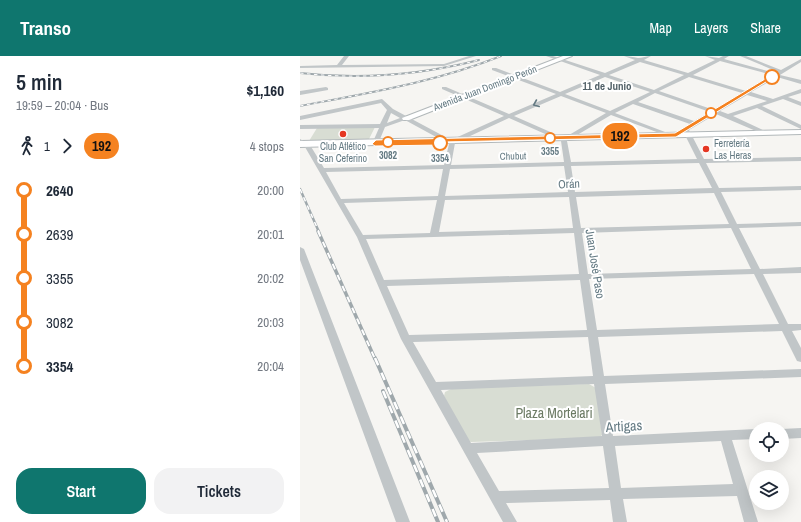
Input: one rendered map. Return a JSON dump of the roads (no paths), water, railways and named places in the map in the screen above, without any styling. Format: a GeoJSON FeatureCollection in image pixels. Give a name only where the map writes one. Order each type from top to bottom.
{"type":"FeatureCollection","features":[{"type":"Feature","properties":{"kind":"main road","name":"Avenida Juan Domingo Perón"},"geometry":{"type":"LineString","coordinates":[[404,118],[560,58],[569,56]]}},
{"type":"Feature","properties":{"kind":"main road"},"geometry":{"type":"LineString","coordinates":[[563,138],[687,134],[801,133]]}},
{"type":"Feature","properties":{"kind":"main road"},"geometry":{"type":"LineString","coordinates":[[303,144],[687,134],[801,133]]}},
{"type":"Feature","properties":{"kind":"street"},"geometry":{"type":"LineString","coordinates":[[338,67],[347,56]]}},
{"type":"Feature","properties":{"kind":"street"},"geometry":{"type":"LineString","coordinates":[[300,67],[338,67],[411,63],[444,65],[474,56]]}},
{"type":"Feature","properties":{"kind":"street"},"geometry":{"type":"LineString","coordinates":[[548,56],[560,58],[604,75],[714,111],[765,133]]}},
{"type":"Feature","properties":{"kind":"street"},"geometry":{"type":"LineString","coordinates":[[626,56],[774,100]]}},
{"type":"Feature","properties":{"kind":"street"},"geometry":{"type":"LineString","coordinates":[[300,118],[334,112],[353,106],[382,102],[404,118],[452,141],[649,56]]}},
{"type":"Feature","properties":{"kind":"street"},"geometry":{"type":"LineString","coordinates":[[707,56],[801,81]]}},
{"type":"Feature","properties":{"kind":"street"},"geometry":{"type":"LineString","coordinates":[[444,88],[563,138],[612,112],[727,56]]}},
{"type":"Feature","properties":{"kind":"street"},"geometry":{"type":"LineString","coordinates":[[742,56],[781,71],[801,81]]}},
{"type":"Feature","properties":{"kind":"street"},"geometry":{"type":"LineString","coordinates":[[801,60],[693,123],[687,134],[703,162],[716,191],[801,358]]}},
{"type":"Feature","properties":{"kind":"street"},"geometry":{"type":"LineString","coordinates":[[494,69],[673,135]]}},
{"type":"Feature","properties":{"kind":"street"},"geometry":{"type":"LineString","coordinates":[[300,93],[326,89]]}},
{"type":"Feature","properties":{"kind":"street"},"geometry":{"type":"LineString","coordinates":[[728,116],[801,92]]}},
{"type":"Feature","properties":{"kind":"street"},"geometry":{"type":"LineString","coordinates":[[783,97],[801,104]]}},
{"type":"Feature","properties":{"kind":"street"},"geometry":{"type":"LineString","coordinates":[[634,102],[693,123]]}},
{"type":"Feature","properties":{"kind":"street"},"geometry":{"type":"LineString","coordinates":[[757,106],[801,127]]}},
{"type":"Feature","properties":{"kind":"street"},"geometry":{"type":"LineString","coordinates":[[375,143],[390,109]]}},
{"type":"Feature","properties":{"kind":"street","name":"Avenida Juan Domingo Perón"},"geometry":{"type":"LineString","coordinates":[[383,126],[404,118]]}},
{"type":"Feature","properties":{"kind":"street"},"geometry":{"type":"LineString","coordinates":[[300,126],[383,126]]}},
{"type":"Feature","properties":{"kind":"street","name":"Juan José Paso"},"geometry":{"type":"LineString","coordinates":[[563,138],[620,522]]}},
{"type":"Feature","properties":{"kind":"street"},"geometry":{"type":"LineString","coordinates":[[434,235],[452,141]]}},
{"type":"Feature","properties":{"kind":"street"},"geometry":{"type":"LineString","coordinates":[[303,144],[322,170],[338,201],[361,237],[406,339],[510,522]]}},
{"type":"Feature","properties":{"kind":"street","name":"Chubut"},"geometry":{"type":"LineString","coordinates":[[322,170],[801,159]]}},
{"type":"Feature","properties":{"kind":"street","name":"Orán"},"geometry":{"type":"LineString","coordinates":[[338,201],[801,188]]}},
{"type":"Feature","properties":{"kind":"street"},"geometry":{"type":"LineString","coordinates":[[361,237],[801,224]]}},
{"type":"Feature","properties":{"kind":"street"},"geometry":{"type":"LineString","coordinates":[[300,249],[403,522]]}},
{"type":"Feature","properties":{"kind":"street"},"geometry":{"type":"LineString","coordinates":[[381,283],[801,270]]}},
{"type":"Feature","properties":{"kind":"street"},"geometry":{"type":"LineString","coordinates":[[406,339],[801,327]]}},
{"type":"Feature","properties":{"kind":"street"},"geometry":{"type":"LineString","coordinates":[[432,386],[801,373]]}},
{"type":"Feature","properties":{"kind":"street"},"geometry":{"type":"LineString","coordinates":[[789,434],[801,433]]}},
{"type":"Feature","properties":{"kind":"street","name":"Artigas"},"geometry":{"type":"LineString","coordinates":[[469,448],[749,434]]}},
{"type":"Feature","properties":{"kind":"street"},"geometry":{"type":"LineString","coordinates":[[725,436],[751,522]]}},
{"type":"Feature","properties":{"kind":"street"},"geometry":{"type":"LineString","coordinates":[[496,497],[741,490]]}},
{"type":"Feature","properties":{"kind":"railway"},"geometry":{"type":"LineString","coordinates":[[300,106],[427,80],[501,56]]}},
{"type":"Feature","properties":{"kind":"railway"},"geometry":{"type":"LineString","coordinates":[[300,73],[345,76],[390,75],[413,73],[479,60]]}},
{"type":"Feature","properties":{"kind":"railway"},"geometry":{"type":"LineString","coordinates":[[300,189],[319,232]]}},
{"type":"Feature","properties":{"kind":"railway"},"geometry":{"type":"LineString","coordinates":[[318,231],[375,359]]}},
{"type":"Feature","properties":{"kind":"railway"},"geometry":{"type":"LineString","coordinates":[[375,358],[447,522]]}},
{"type":"Feature","properties":{"kind":"railway"},"geometry":{"type":"LineString","coordinates":[[383,391],[438,522]]}},
{"type":"Feature","properties":{"kind":"place","name":"Club Atlético San Ceferino"},"geometry":{"type":"Point","coordinates":[343,134]}},
{"type":"Feature","properties":{"kind":"place","name":"3355"},"geometry":{"type":"Point","coordinates":[550,138]}},
{"type":"Feature","properties":{"kind":"place","name":"3082"},"geometry":{"type":"Point","coordinates":[388,142]}},
{"type":"Feature","properties":{"kind":"place","name":"3354"},"geometry":{"type":"Point","coordinates":[440,143]}},
{"type":"Feature","properties":{"kind":"place","name":"Ferretería Las Heras"},"geometry":{"type":"Point","coordinates":[706,149]}},
{"type":"Feature","properties":{"kind":"district","name":"11 de Junio"},"geometry":{"type":"Point","coordinates":[607,86]}},
{"type":"Feature","properties":{"kind":"park label","name":"Plaza Mortelari"},"geometry":{"type":"Point","coordinates":[554,413]}}]}
